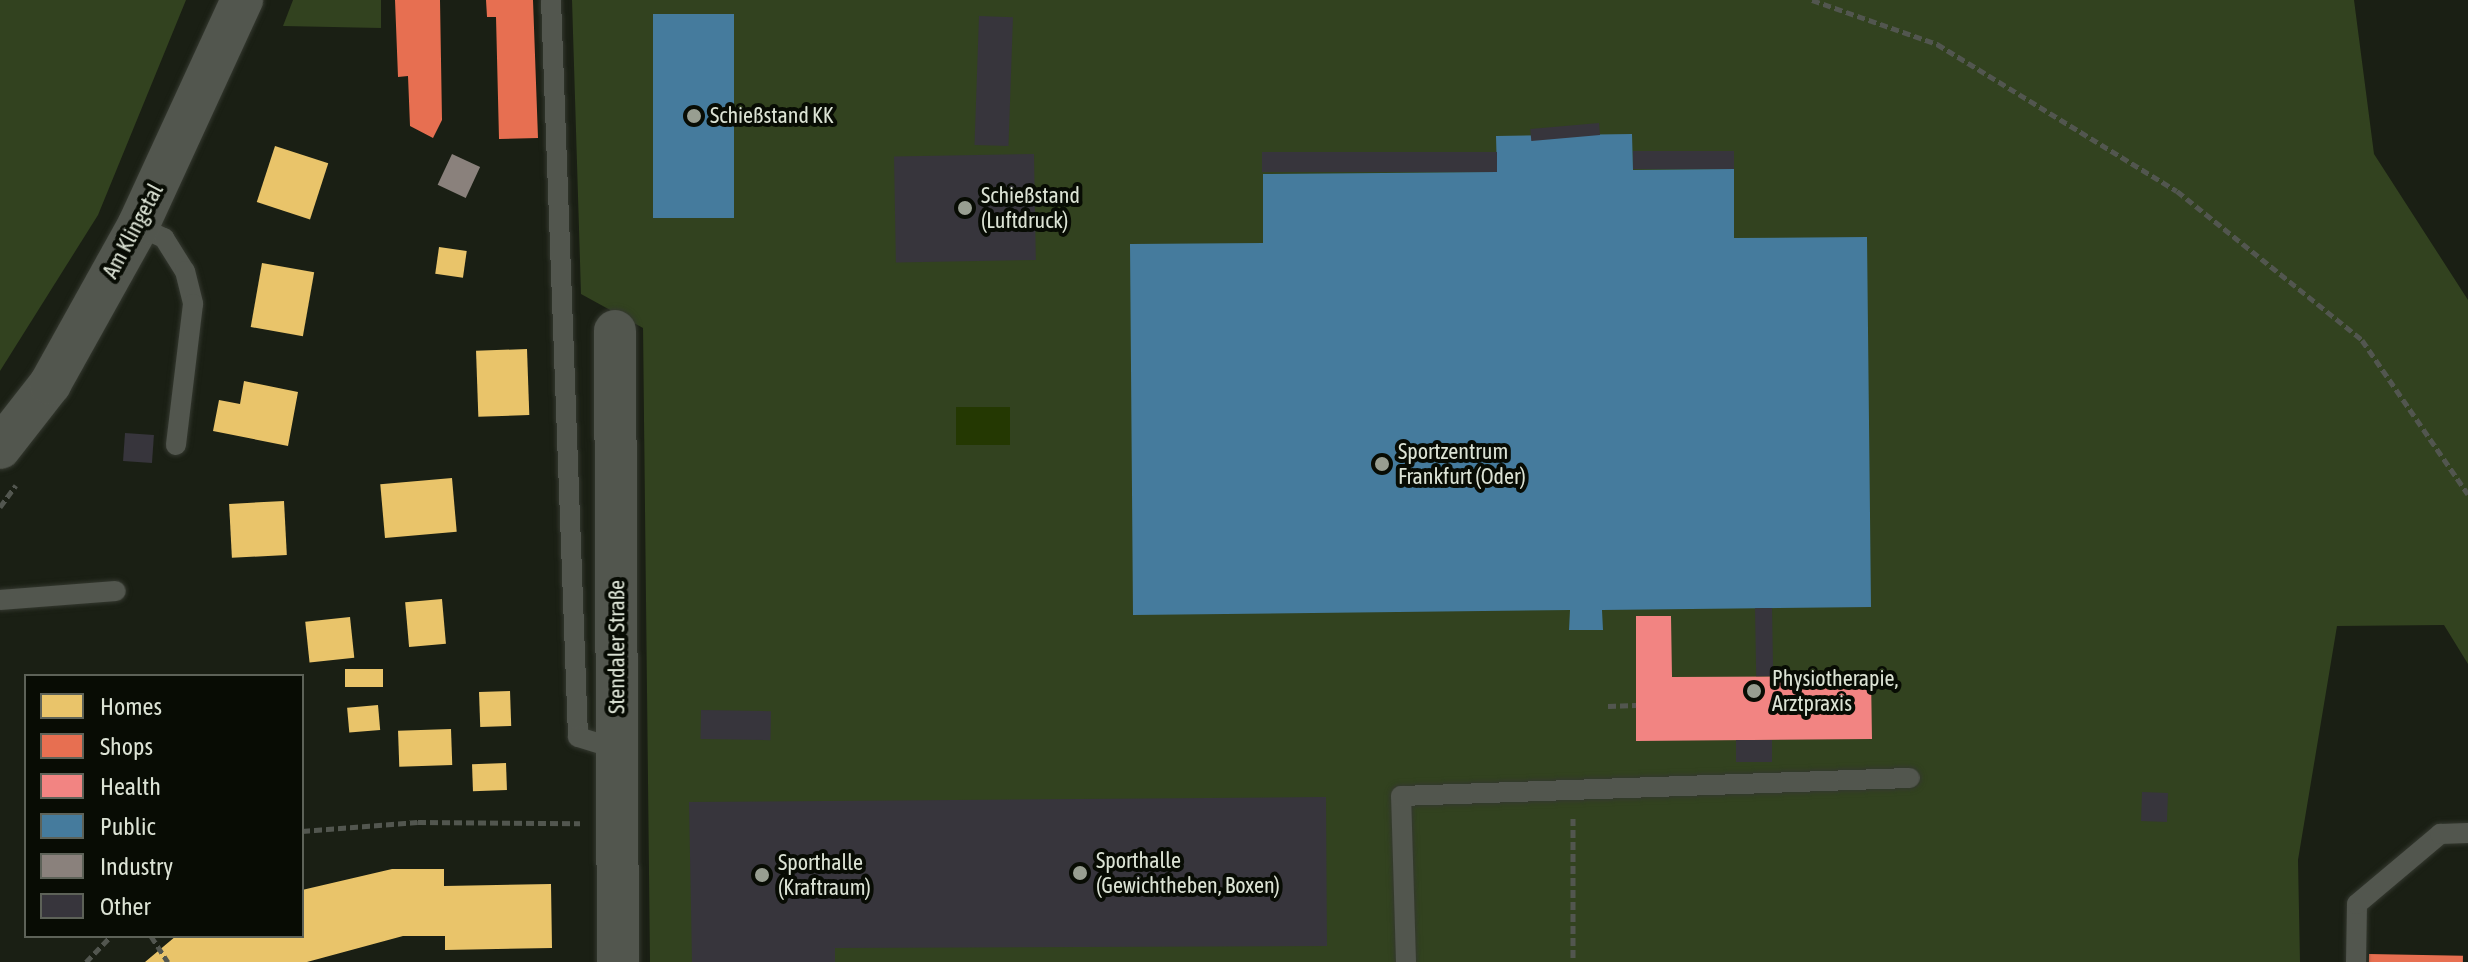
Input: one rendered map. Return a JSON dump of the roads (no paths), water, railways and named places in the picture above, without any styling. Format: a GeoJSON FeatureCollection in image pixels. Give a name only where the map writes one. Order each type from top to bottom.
{"type":"FeatureCollection","features":[{"type":"Feature","properties":{"kind":"street","name":"Am Klingetal"},"geometry":{"type":"LineString","coordinates":[[0,448],[50,384],[138,226],[242,0]]}},
{"type":"Feature","properties":{"kind":"street","name":"Stendaler Straße"},"geometry":{"type":"LineString","coordinates":[[615,331],[618,962]]}},
{"type":"Feature","properties":{"kind":"lane"},"geometry":{"type":"LineString","coordinates":[[551,0],[578,737],[617,749]]}},
{"type":"Feature","properties":{"kind":"lane"},"geometry":{"type":"LineString","coordinates":[[138,226],[164,238],[185,271],[193,304],[176,445]]}},
{"type":"Feature","properties":{"kind":"lane"},"geometry":{"type":"LineString","coordinates":[[0,600],[116,591]]}},
{"type":"Feature","properties":{"kind":"lane"},"geometry":{"type":"LineString","coordinates":[[1406,962],[1401,796],[1573,793],[1910,778]]}},
{"type":"Feature","properties":{"kind":"lane"},"geometry":{"type":"LineString","coordinates":[[2356,962],[2357,904],[2440,834],[2468,833]]}},
{"type":"Feature","properties":{"kind":"place","name":"Schießstand KK"},"geometry":{"type":"Point","coordinates":[694,116]}},
{"type":"Feature","properties":{"kind":"place","name":"Schießstand (Luftdruck)"},"geometry":{"type":"Point","coordinates":[965,208]}},
{"type":"Feature","properties":{"kind":"place","name":"Sportzentrum Frankfurt (Oder)"},"geometry":{"type":"Point","coordinates":[1382,464]}},
{"type":"Feature","properties":{"kind":"place","name":"Physiotherapie, Arztpraxis"},"geometry":{"type":"Point","coordinates":[1754,691]}},
{"type":"Feature","properties":{"kind":"place","name":"Sporthalle (Gewichtheben, Boxen)"},"geometry":{"type":"Point","coordinates":[1080,873]}},
{"type":"Feature","properties":{"kind":"place","name":"Sporthalle (Kraftraum)"},"geometry":{"type":"Point","coordinates":[762,875]}}]}
